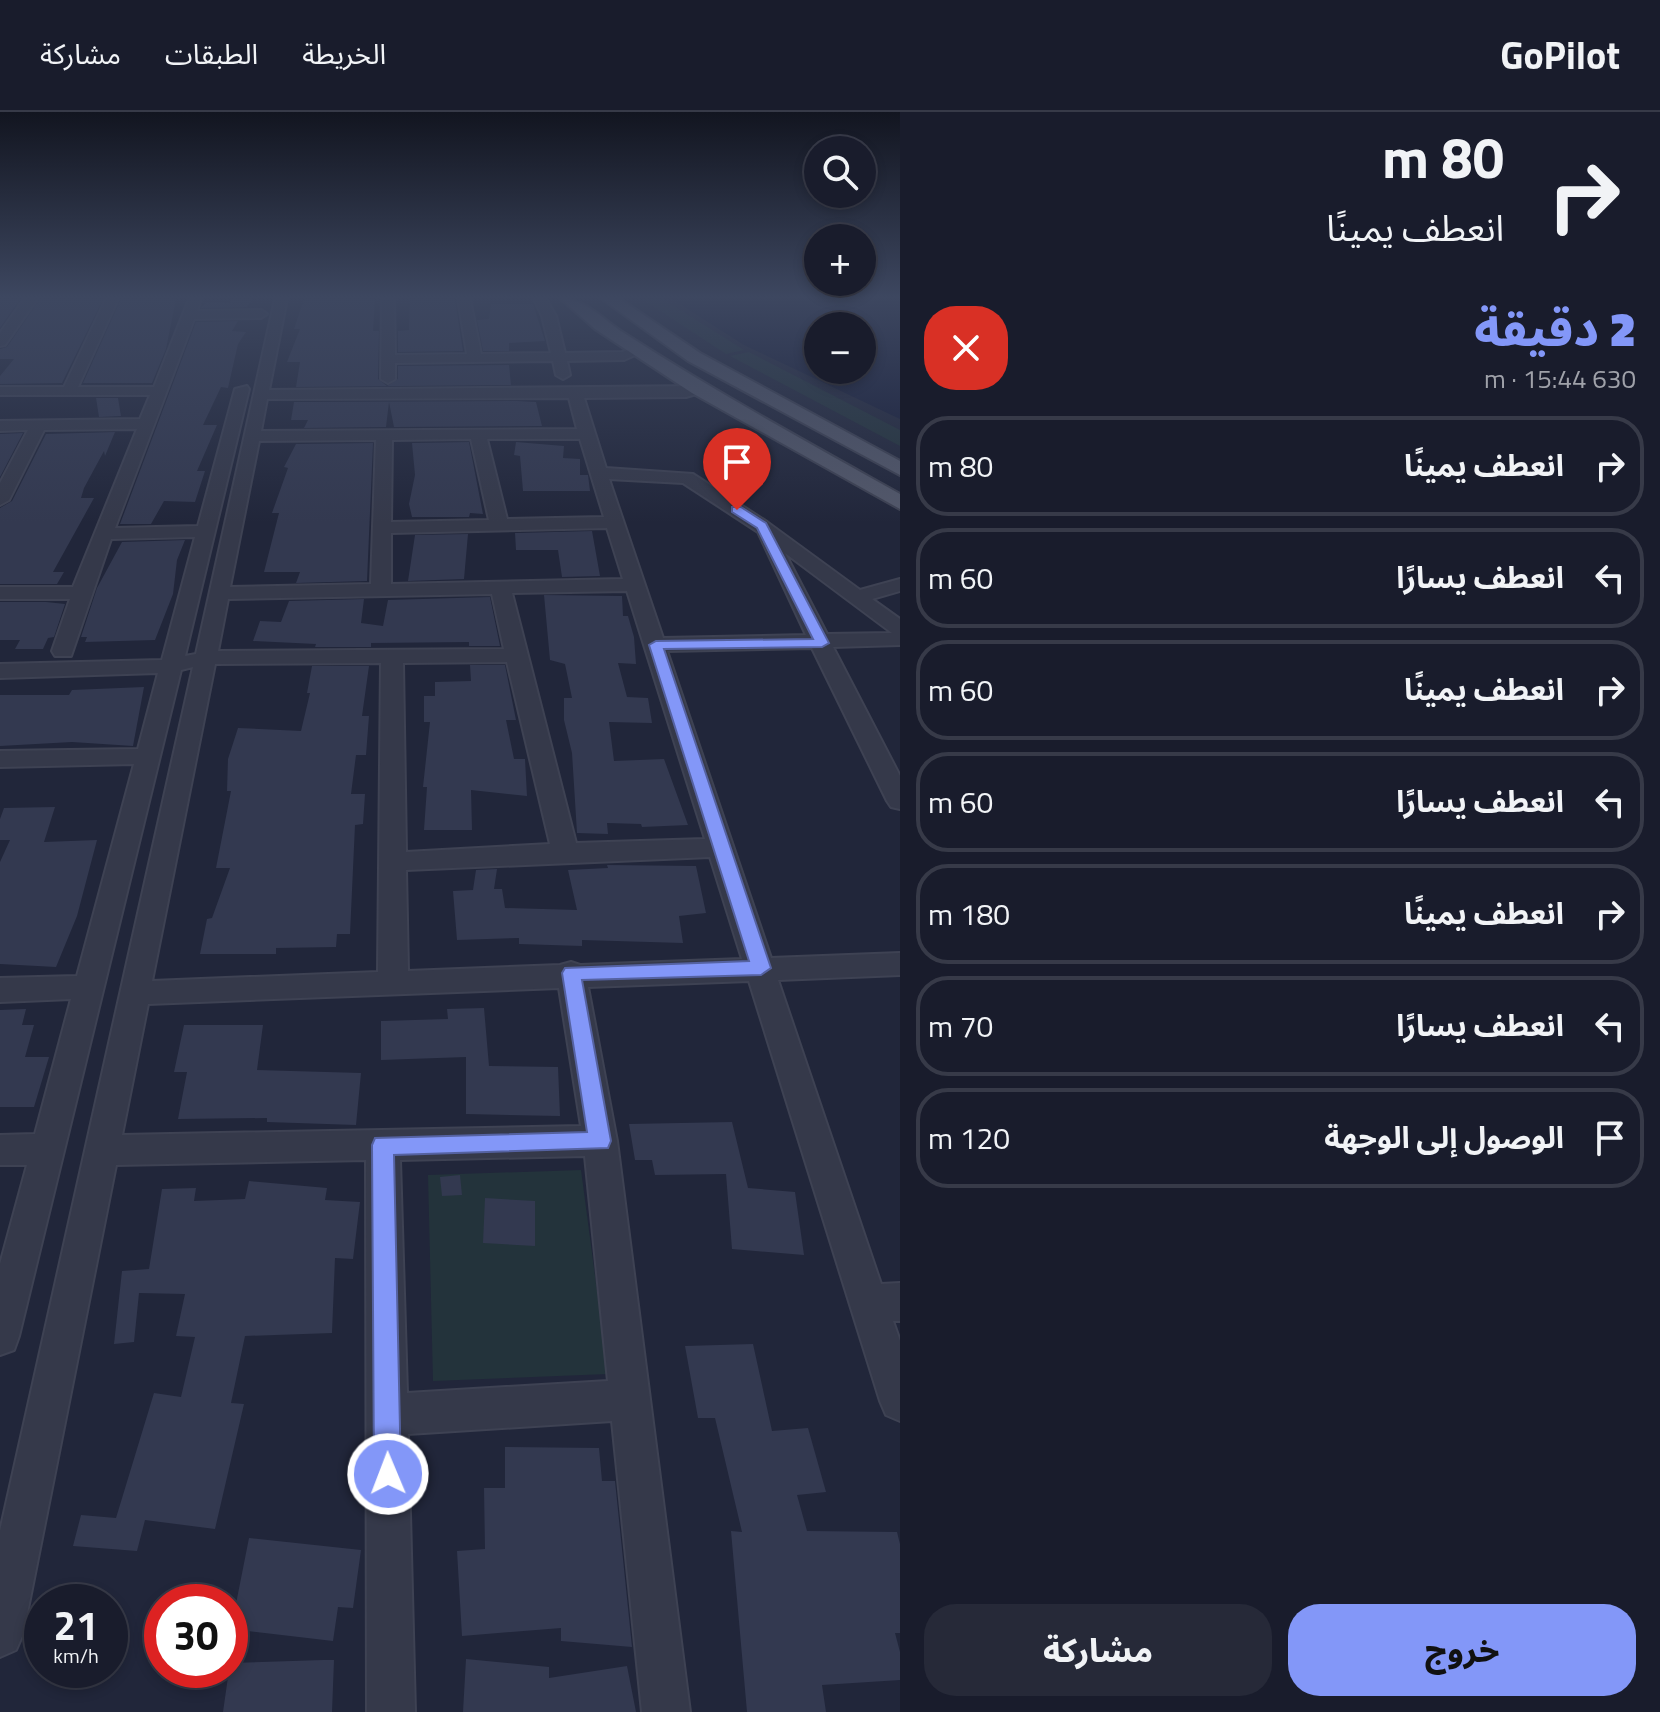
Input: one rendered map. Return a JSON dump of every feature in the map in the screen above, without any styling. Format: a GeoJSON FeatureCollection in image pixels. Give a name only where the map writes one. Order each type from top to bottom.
{"type":"FeatureCollection","features":[{"type":"Feature","properties":{"kind":"main road"},"geometry":{"type":"LineString","coordinates":[[673,374],[900,503]]}},
{"type":"Feature","properties":{"kind":"main road"},"geometry":{"type":"LineString","coordinates":[[696,374],[900,489]]}},
{"type":"Feature","properties":{"kind":"main road"},"geometry":{"type":"LineString","coordinates":[[725,374],[900,469]]}},
{"type":"Feature","properties":{"kind":"main road"},"geometry":{"type":"LineString","coordinates":[[741,374],[900,458]]}},
{"type":"Feature","properties":{"kind":"main road"},"geometry":{"type":"LineString","coordinates":[[752,419],[805,435]]}},
{"type":"Feature","properties":{"kind":"street"},"geometry":{"type":"LineString","coordinates":[[69,391],[77,374]]}},
{"type":"Feature","properties":{"kind":"street"},"geometry":{"type":"LineString","coordinates":[[63,651],[166,374]]}},
{"type":"Feature","properties":{"kind":"street"},"geometry":{"type":"LineString","coordinates":[[0,1336],[206,531],[250,374]]}},
{"type":"Feature","properties":{"kind":"street"},"geometry":{"type":"LineString","coordinates":[[0,1634],[251,436],[261,374]]}},
{"type":"Feature","properties":{"kind":"street"},"geometry":{"type":"LineString","coordinates":[[388,374],[388,395]]}},
{"type":"Feature","properties":{"kind":"street"},"geometry":{"type":"LineString","coordinates":[[564,374],[761,968],[886,1303],[900,1401]]}},
{"type":"Feature","properties":{"kind":"street"},"geometry":{"type":"LineString","coordinates":[[259,395],[573,395],[686,393],[698,389]]}},
{"type":"Feature","properties":{"kind":"street"},"geometry":{"type":"LineString","coordinates":[[0,391],[159,391]]}},
{"type":"Feature","properties":{"kind":"street"},"geometry":{"type":"LineString","coordinates":[[0,426],[146,424]]}},
{"type":"Feature","properties":{"kind":"street"},"geometry":{"type":"LineString","coordinates":[[0,500],[39,425]]}},
{"type":"Feature","properties":{"kind":"street"},"geometry":{"type":"LineString","coordinates":[[251,436],[586,434]]}},
{"type":"Feature","properties":{"kind":"street"},"geometry":{"type":"LineString","coordinates":[[478,435],[499,525]]}},
{"type":"Feature","properties":{"kind":"street"},"geometry":{"type":"LineString","coordinates":[[381,590],[384,436]]}},
{"type":"Feature","properties":{"kind":"street"},"geometry":{"type":"LineString","coordinates":[[599,473],[687,478],[761,526],[900,629]]}},
{"type":"Feature","properties":{"kind":"street"},"geometry":{"type":"LineString","coordinates":[[382,528],[615,522]]}},
{"type":"Feature","properties":{"kind":"street"},"geometry":{"type":"LineString","coordinates":[[761,526],[900,801]]}},
{"type":"Feature","properties":{"kind":"street"},"geometry":{"type":"LineString","coordinates":[[104,534],[206,531]]}},
{"type":"Feature","properties":{"kind":"street"},"geometry":{"type":"LineString","coordinates":[[218,593],[635,585]]}},
{"type":"Feature","properties":{"kind":"street"},"geometry":{"type":"LineString","coordinates":[[857,597],[900,585]]}},
{"type":"Feature","properties":{"kind":"street"},"geometry":{"type":"LineString","coordinates":[[500,587],[565,852]]}},
{"type":"Feature","properties":{"kind":"street"},"geometry":{"type":"LineString","coordinates":[[0,593],[82,593]]}},
{"type":"Feature","properties":{"kind":"street"},"geometry":{"type":"LineString","coordinates":[[656,645],[900,639]]}},
{"type":"Feature","properties":{"kind":"street"},"geometry":{"type":"LineString","coordinates":[[0,652],[63,651],[204,658],[517,655]]}},
{"type":"Feature","properties":{"kind":"street"},"geometry":{"type":"LineString","coordinates":[[392,656],[390,862],[393,981]]}},
{"type":"Feature","properties":{"kind":"street"},"geometry":{"type":"LineString","coordinates":[[0,671],[174,657]]}},
{"type":"Feature","properties":{"kind":"street"},"geometry":{"type":"LineString","coordinates":[[2,764],[149,756]]}},
{"type":"Feature","properties":{"kind":"street"},"geometry":{"type":"LineString","coordinates":[[390,862],[565,852],[723,848]]}},
{"type":"Feature","properties":{"kind":"street"},"geometry":{"type":"LineString","coordinates":[[134,993],[571,973],[900,964]]}},
{"type":"Feature","properties":{"kind":"street"},"geometry":{"type":"LineString","coordinates":[[571,973],[600,1141],[666,1712]]}},
{"type":"Feature","properties":{"kind":"street"},"geometry":{"type":"LineString","coordinates":[[0,990],[90,987]]}},
{"type":"Feature","properties":{"kind":"street"},"geometry":{"type":"LineString","coordinates":[[101,1150],[600,1141]]}},
{"type":"Feature","properties":{"kind":"street"},"geometry":{"type":"LineString","coordinates":[[383,1145],[391,1712]]}},
{"type":"Feature","properties":{"kind":"street"},"geometry":{"type":"LineString","coordinates":[[0,1150],[48,1149]]}},
{"type":"Feature","properties":{"kind":"street"},"geometry":{"type":"LineString","coordinates":[[387,1415],[630,1400]]}},
{"type":"Feature","properties":{"kind":"shaded area"},"geometry":{"type":"Polygon","coordinates":[[[763,374],[791,374],[804,380],[804,384],[811,384],[900,430],[900,446],[763,374]]]}},
{"type":"Feature","properties":{"kind":"shaded area"},"geometry":{"type":"Polygon","coordinates":[[[581,1170],[608,1374],[433,1381],[428,1175],[581,1170]]]}},
{"type":"Feature","properties":{"kind":"water"},"geometry":{"type":"Polygon","coordinates":[[[876,374],[900,374],[900,419],[826,384],[876,384],[876,374]]]}},
{"type":"Feature","properties":{"kind":"building"},"geometry":{"type":"Polygon","coordinates":[[[67,374],[62,383],[0,384],[0,376],[67,374]]]}},
{"type":"Feature","properties":{"kind":"building"},"geometry":{"type":"Polygon","coordinates":[[[87,374],[156,374],[152,383],[83,383],[87,374]]]}},
{"type":"Feature","properties":{"kind":"building"},"geometry":{"type":"Polygon","coordinates":[[[177,374],[231,374],[228,388],[221,387],[203,425],[217,425],[197,471],[205,471],[195,502],[164,501],[151,524],[120,524],[177,374]]]}},
{"type":"Feature","properties":{"kind":"building"},"geometry":{"type":"Polygon","coordinates":[[[298,374],[378,374],[378,379],[387,386],[398,379],[398,374],[510,374],[511,385],[296,387],[298,374]]]}},
{"type":"Feature","properties":{"kind":"building"},"geometry":{"type":"Polygon","coordinates":[[[96,398],[118,398],[121,416],[99,417],[96,398]]]}},
{"type":"Feature","properties":{"kind":"building"},"geometry":{"type":"Polygon","coordinates":[[[518,401],[536,402],[542,426],[394,427],[389,402],[386,427],[304,428],[308,420],[291,420],[294,402],[518,401]]]}},
{"type":"Feature","properties":{"kind":"building"},"geometry":{"type":"Polygon","coordinates":[[[115,432],[105,456],[104,451],[84,488],[81,498],[94,498],[53,572],[64,572],[57,584],[0,584],[0,508],[12,501],[46,434],[115,432]]]}},
{"type":"Feature","properties":{"kind":"building"},"geometry":{"type":"Polygon","coordinates":[[[23,433],[0,477],[0,434],[23,433]]]}},
{"type":"Feature","properties":{"kind":"building"},"geometry":{"type":"Polygon","coordinates":[[[469,442],[483,514],[470,513],[469,517],[412,517],[409,504],[415,475],[412,443],[469,442]]]}},
{"type":"Feature","properties":{"kind":"building"},"geometry":{"type":"Polygon","coordinates":[[[516,442],[564,446],[563,458],[580,459],[580,475],[588,475],[590,491],[523,491],[520,456],[514,455],[516,442]]]}},
{"type":"Feature","properties":{"kind":"building"},"geometry":{"type":"Polygon","coordinates":[[[373,443],[367,581],[296,583],[300,572],[264,572],[279,513],[272,513],[288,468],[284,467],[296,444],[373,443]]]}},
{"type":"Feature","properties":{"kind":"building"},"geometry":{"type":"Polygon","coordinates":[[[592,531],[600,576],[562,577],[558,550],[516,550],[515,533],[592,531]]]}},
{"type":"Feature","properties":{"kind":"building"},"geometry":{"type":"Polygon","coordinates":[[[468,534],[464,579],[408,581],[415,535],[468,534]]]}},
{"type":"Feature","properties":{"kind":"building"},"geometry":{"type":"Polygon","coordinates":[[[185,540],[177,560],[173,594],[155,640],[85,642],[87,637],[81,637],[97,588],[122,542],[185,540]]]}},
{"type":"Feature","properties":{"kind":"building"},"geometry":{"type":"Polygon","coordinates":[[[544,595],[622,596],[623,616],[628,616],[634,637],[636,664],[618,663],[627,697],[648,698],[652,723],[609,722],[614,761],[664,759],[688,825],[642,827],[641,824],[607,823],[608,834],[577,833],[572,753],[564,720],[564,698],[572,698],[565,664],[550,660],[544,595]]]}},
{"type":"Feature","properties":{"kind":"building"},"geometry":{"type":"Polygon","coordinates":[[[490,597],[500,646],[469,646],[469,642],[315,647],[316,644],[253,641],[260,621],[281,622],[289,601],[364,599],[361,623],[383,626],[388,600],[490,597]]]}},
{"type":"Feature","properties":{"kind":"building"},"geometry":{"type":"Polygon","coordinates":[[[0,602],[65,604],[54,637],[48,638],[43,649],[15,649],[20,640],[0,640],[0,602]]]}},
{"type":"Feature","properties":{"kind":"building"},"geometry":{"type":"Polygon","coordinates":[[[470,665],[505,665],[516,720],[506,720],[514,759],[525,759],[527,796],[471,790],[472,830],[424,830],[427,787],[423,787],[430,722],[424,722],[424,696],[435,696],[435,682],[471,681],[470,665]]]}},
{"type":"Feature","properties":{"kind":"building"},"geometry":{"type":"Polygon","coordinates":[[[312,666],[369,666],[362,716],[369,716],[366,755],[356,755],[351,794],[365,794],[363,824],[355,825],[350,934],[337,934],[336,947],[276,948],[276,954],[200,954],[207,919],[212,918],[230,868],[216,868],[231,791],[227,791],[228,759],[238,728],[301,731],[310,693],[307,693],[312,666]]]}},
{"type":"Feature","properties":{"kind":"building"},"geometry":{"type":"Polygon","coordinates":[[[144,687],[133,746],[72,742],[0,746],[0,695],[69,695],[72,690],[144,687]]]}},
{"type":"Feature","properties":{"kind":"building"},"geometry":{"type":"Polygon","coordinates":[[[55,807],[44,842],[97,840],[77,916],[56,967],[0,964],[0,862],[10,840],[0,840],[0,819],[4,808],[55,807]]]}},
{"type":"Feature","properties":{"kind":"building"},"geometry":{"type":"Polygon","coordinates":[[[607,865],[696,866],[706,913],[679,916],[683,943],[582,940],[582,946],[519,944],[519,938],[457,940],[453,891],[473,890],[476,870],[497,869],[494,889],[502,889],[505,908],[577,910],[568,870],[608,868],[607,865]]]}},
{"type":"Feature","properties":{"kind":"building"},"geometry":{"type":"Polygon","coordinates":[[[484,1008],[489,1066],[558,1067],[560,1116],[466,1114],[466,1057],[381,1060],[381,1021],[448,1019],[447,1009],[484,1008]]]}},
{"type":"Feature","properties":{"kind":"building"},"geometry":{"type":"Polygon","coordinates":[[[26,1009],[22,1025],[34,1025],[25,1057],[49,1057],[34,1107],[0,1107],[0,1010],[26,1009]]]}},
{"type":"Feature","properties":{"kind":"building"},"geometry":{"type":"Polygon","coordinates":[[[184,1025],[263,1025],[257,1070],[361,1073],[356,1125],[267,1122],[267,1118],[178,1119],[187,1072],[174,1072],[184,1025]]]}},
{"type":"Feature","properties":{"kind":"building"},"geometry":{"type":"Polygon","coordinates":[[[732,1122],[748,1188],[795,1192],[804,1255],[732,1249],[726,1174],[655,1175],[652,1160],[635,1160],[629,1124],[732,1122]]]}},
{"type":"Feature","properties":{"kind":"building"},"geometry":{"type":"Polygon","coordinates":[[[460,1175],[462,1195],[442,1196],[440,1177],[460,1175]]]}},
{"type":"Feature","properties":{"kind":"building"},"geometry":{"type":"Polygon","coordinates":[[[249,1181],[327,1188],[325,1200],[360,1202],[353,1259],[335,1258],[332,1333],[245,1336],[231,1403],[244,1404],[215,1529],[145,1520],[137,1551],[73,1546],[81,1515],[116,1518],[154,1393],[181,1397],[195,1337],[176,1336],[185,1294],[139,1293],[134,1342],[114,1344],[122,1271],[149,1269],[162,1189],[196,1188],[194,1201],[245,1199],[249,1181]]]}},
{"type":"Feature","properties":{"kind":"building"},"geometry":{"type":"Polygon","coordinates":[[[485,1198],[535,1201],[535,1246],[483,1243],[485,1198]]]}},
{"type":"Feature","properties":{"kind":"building"},"geometry":{"type":"Polygon","coordinates":[[[753,1344],[772,1431],[808,1428],[826,1492],[797,1495],[807,1531],[897,1532],[900,1544],[900,1633],[895,1633],[900,1652],[900,1680],[822,1685],[826,1712],[747,1712],[731,1531],[742,1532],[715,1418],[698,1418],[685,1346],[753,1344]]]}},
{"type":"Feature","properties":{"kind":"building"},"geometry":{"type":"Polygon","coordinates":[[[505,1447],[599,1448],[602,1481],[615,1481],[632,1647],[561,1641],[561,1628],[462,1636],[457,1551],[485,1549],[484,1488],[505,1488],[505,1447]]]}},
{"type":"Feature","properties":{"kind":"building"},"geometry":{"type":"Polygon","coordinates":[[[249,1538],[361,1550],[353,1608],[338,1607],[333,1641],[248,1631],[248,1584],[240,1584],[249,1538]]]}},
{"type":"Feature","properties":{"kind":"building"},"geometry":{"type":"Polygon","coordinates":[[[466,1659],[549,1667],[549,1678],[627,1666],[636,1712],[463,1712],[466,1659]]]}},
{"type":"Feature","properties":{"kind":"building"},"geometry":{"type":"Polygon","coordinates":[[[334,1660],[332,1712],[223,1712],[226,1688],[248,1688],[248,1662],[334,1660]]]}},
{"type":"Feature","properties":{"kind":"route"},"geometry":{"type":"LineString","coordinates":[[388,1474],[383,1145],[600,1141],[571,973],[761,968],[656,645],[822,643],[761,526],[737,510]]}}]}
